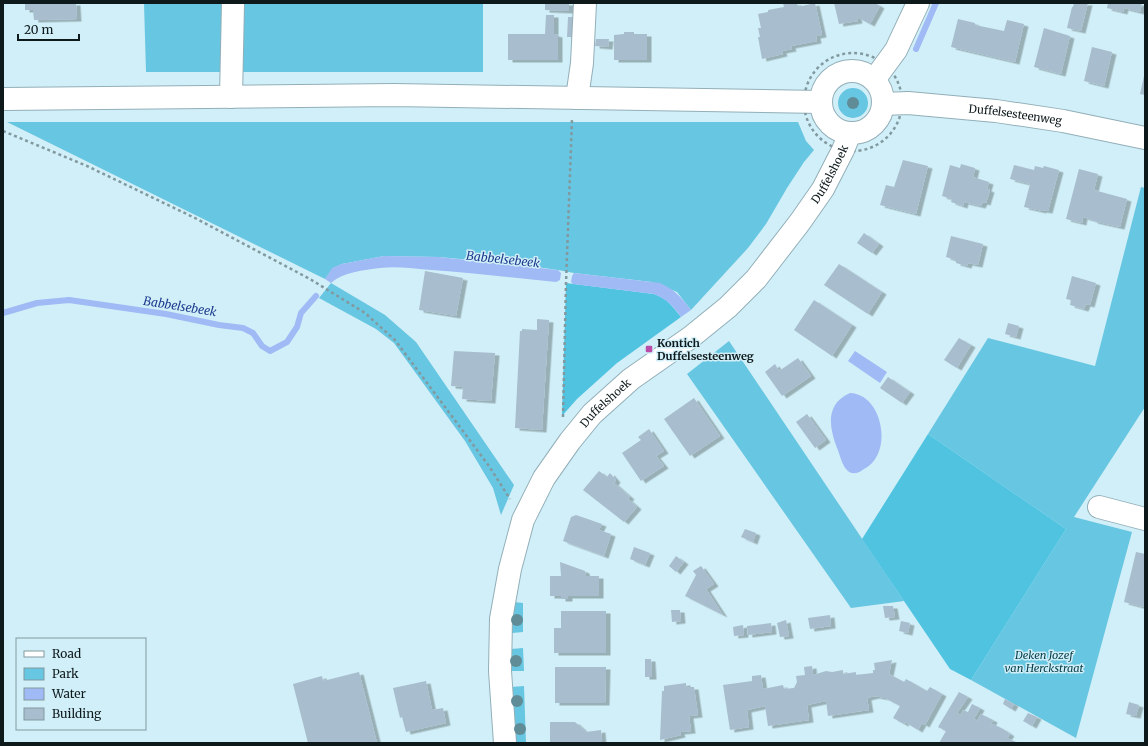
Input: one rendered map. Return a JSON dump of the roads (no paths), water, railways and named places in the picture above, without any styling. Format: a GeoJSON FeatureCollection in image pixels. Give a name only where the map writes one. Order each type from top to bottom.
{"type":"FeatureCollection","features":[{"type":"Feature","properties":{"kind":"street"},"geometry":{"type":"LineString","coordinates":[[231,97],[233,3]]}},
{"type":"Feature","properties":{"kind":"street"},"geometry":{"type":"LineString","coordinates":[[577,98],[582,63],[585,3]]}},
{"type":"Feature","properties":{"kind":"street"},"geometry":{"type":"LineString","coordinates":[[813,102],[832,126],[841,131],[846,142],[869,129],[876,122],[881,113],[893,103],[881,91],[879,72],[900,41],[918,3]]}},
{"type":"Feature","properties":{"kind":"street"},"geometry":{"type":"LineString","coordinates":[[3,98],[394,95],[813,102],[831,80],[841,74],[852,71],[864,74],[879,72]]}},
{"type":"Feature","properties":{"kind":"street","name":"Duffelsesteenweg"},"geometry":{"type":"LineString","coordinates":[[893,103],[996,112],[1063,121],[1145,138]]}},
{"type":"Feature","properties":{"kind":"street","name":"Duffelshoek"},"geometry":{"type":"LineString","coordinates":[[505,743],[500,679],[501,619],[510,569],[523,520],[544,478],[570,441],[592,414],[631,379],[691,337],[728,307],[756,279],[800,222],[823,189],[846,142]]}},
{"type":"Feature","properties":{"kind":"street"},"geometry":{"type":"LineString","coordinates":[[1099,507],[1145,519]]}},
{"type":"Feature","properties":{"kind":"water"},"geometry":{"type":"Polygon","coordinates":[[[384,256],[439,257],[558,270],[561,273],[560,280],[556,282],[447,271],[386,267],[354,272],[341,276],[331,283],[325,279],[332,268],[342,264],[384,256]]]}},
{"type":"Feature","properties":{"kind":"water"},"geometry":{"type":"Polygon","coordinates":[[[574,273],[660,283],[677,294],[691,310],[681,317],[669,303],[663,298],[654,294],[573,284],[571,282],[574,273]]]}},
{"type":"Feature","properties":{"kind":"water"},"geometry":{"type":"Polygon","coordinates":[[[855,351],[887,372],[880,383],[848,361],[855,351]]]}},
{"type":"Feature","properties":{"kind":"water"},"geometry":{"type":"Polygon","coordinates":[[[850,393],[861,396],[870,403],[877,414],[881,426],[879,451],[873,461],[864,469],[856,473],[852,473],[845,468],[834,440],[831,424],[831,417],[836,403],[850,393]]]}},
{"type":"Feature","properties":{"kind":"waterway"},"geometry":{"type":"LineString","coordinates":[[916,49],[936,3]]}},
{"type":"Feature","properties":{"kind":"waterway","name":"Babbelsebeek"},"geometry":{"type":"LineString","coordinates":[[3,313],[37,303],[69,300],[166,314],[219,325],[243,328],[253,333],[262,346],[270,351],[287,342],[297,327],[301,313],[316,296]]}},
{"type":"Feature","properties":{"kind":"place","name":"Kontich Duffelsesteenweg"},"geometry":{"type":"Point","coordinates":[649,349]}},
{"type":"Feature","properties":{"kind":"park label","name":"Deken Jozef van Herckstraat"},"geometry":{"type":"Point","coordinates":[1044,661]}}]}
